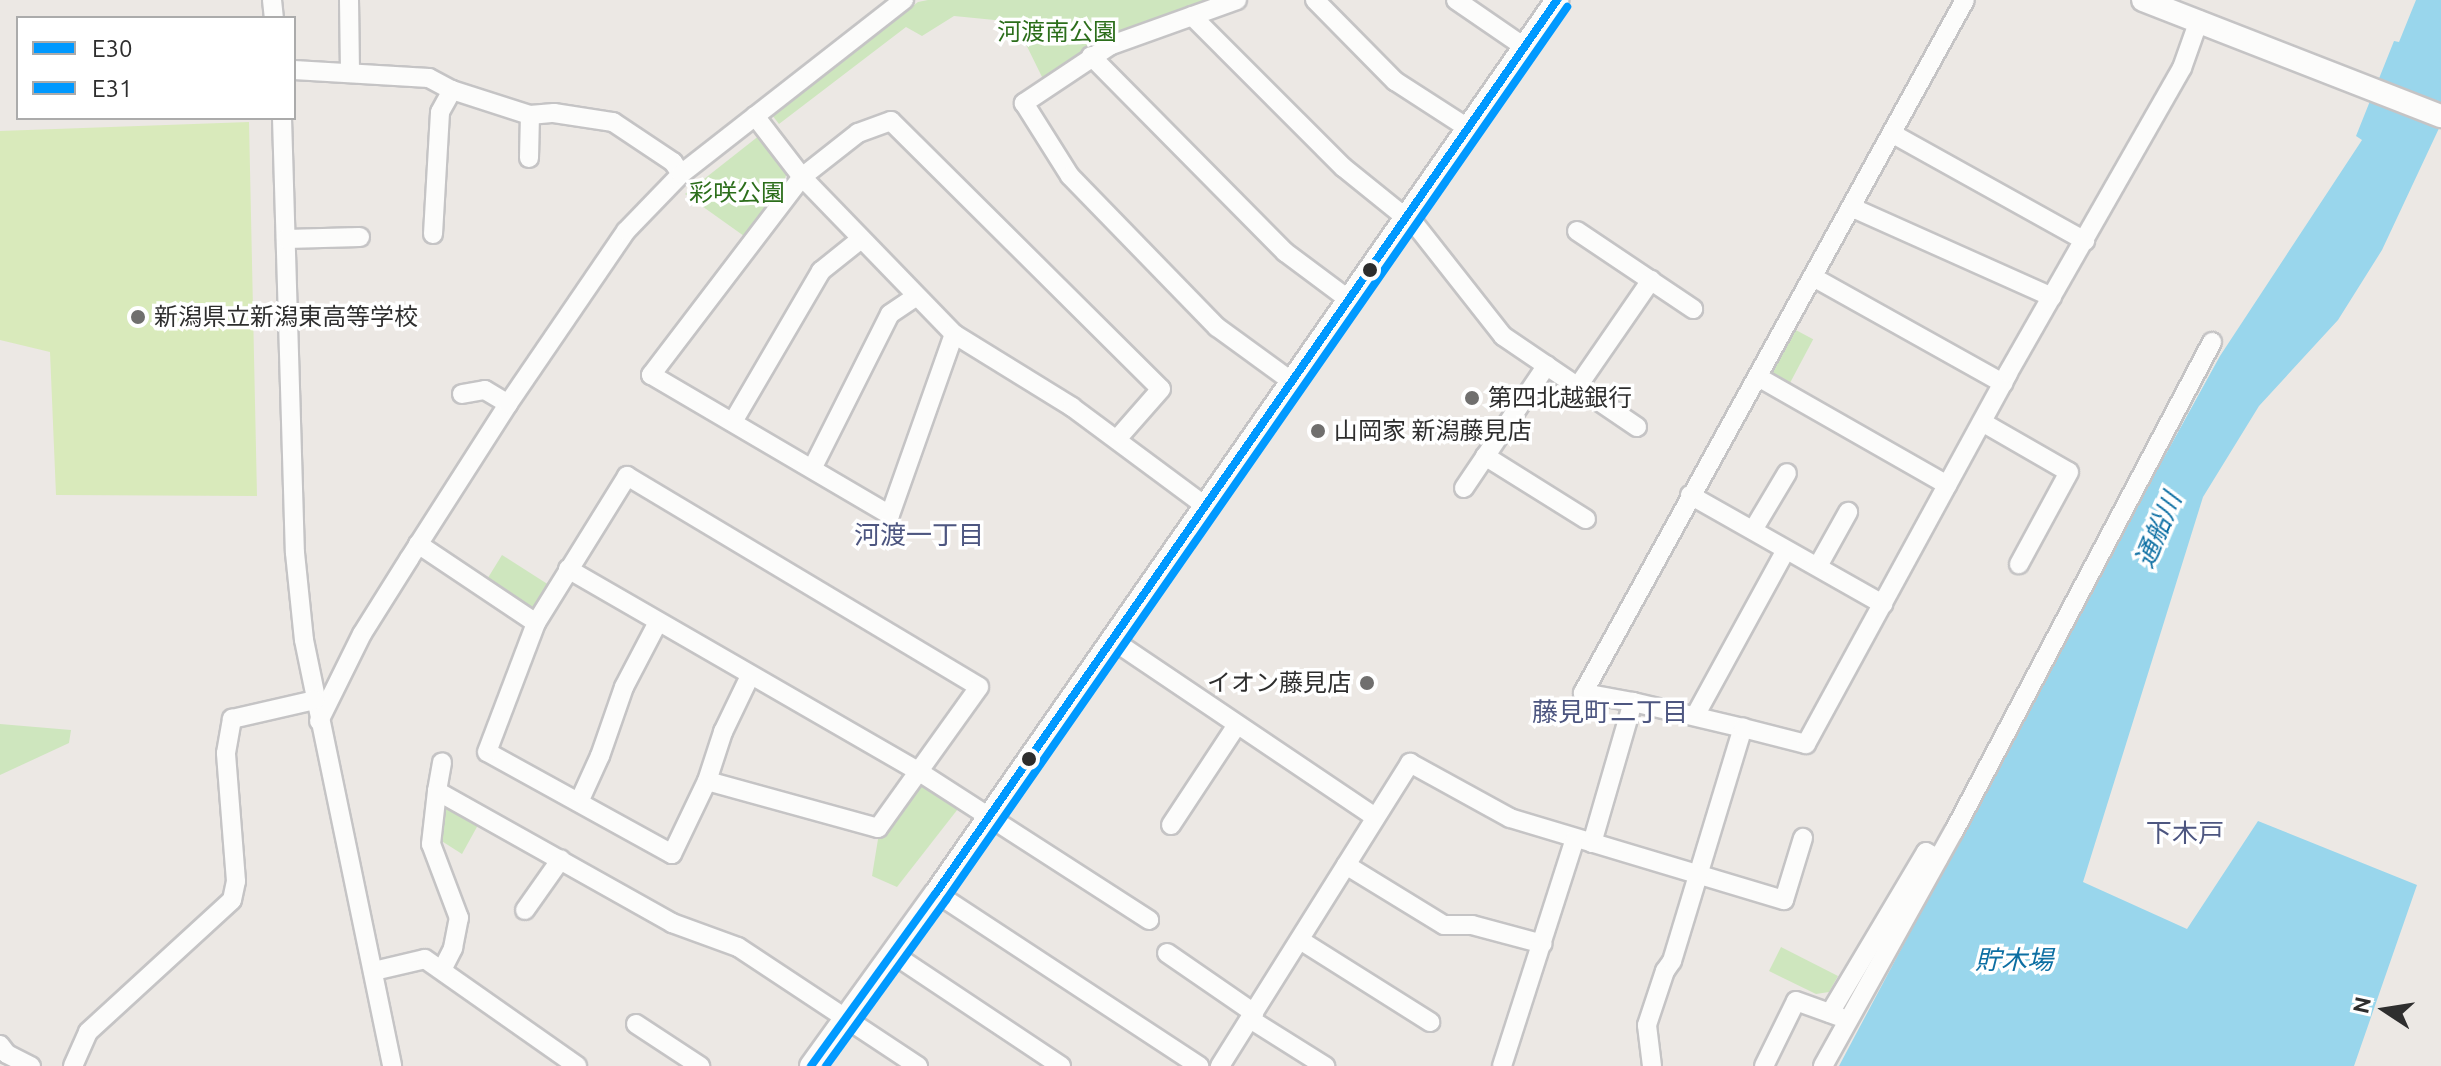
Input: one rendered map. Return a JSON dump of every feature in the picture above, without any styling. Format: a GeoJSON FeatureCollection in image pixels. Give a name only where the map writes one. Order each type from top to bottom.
{"type":"FeatureCollection","features":[{"type":"Feature","properties":{"kind":"street"},"geometry":{"type":"LineString","coordinates":[[349,0],[350,71]]}},
{"type":"Feature","properties":{"kind":"street"},"geometry":{"type":"LineString","coordinates":[[319,721],[362,634],[418,544],[508,404],[626,231],[681,174],[904,0]]}},
{"type":"Feature","properties":{"kind":"street"},"geometry":{"type":"LineString","coordinates":[[1237,0],[1111,45],[1024,103],[1070,176],[1217,327],[1291,381]]}},
{"type":"Feature","properties":{"kind":"street"},"geometry":{"type":"LineString","coordinates":[[1315,0],[1395,81],[1466,127]]}},
{"type":"Feature","properties":{"kind":"street"},"geometry":{"type":"LineString","coordinates":[[1456,0],[1523,46]]}},
{"type":"Feature","properties":{"kind":"street"},"geometry":{"type":"LineString","coordinates":[[811,1066],[936,893],[1557,0]]}},
{"type":"Feature","properties":{"kind":"street"},"geometry":{"type":"LineString","coordinates":[[1965,0],[1583,693],[1695,716],[1806,744],[2003,383],[2182,68],[2199,20]]}},
{"type":"Feature","properties":{"kind":"street"},"geometry":{"type":"LineString","coordinates":[[2143,0],[2441,116]]}},
{"type":"Feature","properties":{"kind":"street"},"geometry":{"type":"LineString","coordinates":[[1192,16],[1343,167],[1406,216],[1503,336],[1637,427]]}},
{"type":"Feature","properties":{"kind":"street"},"geometry":{"type":"LineString","coordinates":[[1091,56],[1285,252],[1348,299]]}},
{"type":"Feature","properties":{"kind":"street"},"geometry":{"type":"LineString","coordinates":[[296,70],[429,78],[452,90],[530,115],[554,113],[613,122],[673,162],[681,174]]}},
{"type":"Feature","properties":{"kind":"street"},"geometry":{"type":"LineString","coordinates":[[433,234],[440,112],[452,90]]}},
{"type":"Feature","properties":{"kind":"street"},"geometry":{"type":"LineString","coordinates":[[529,158],[530,115]]}},
{"type":"Feature","properties":{"kind":"street"},"geometry":{"type":"LineString","coordinates":[[755,116],[802,177],[954,334],[1117,439],[1204,505]]}},
{"type":"Feature","properties":{"kind":"street"},"geometry":{"type":"LineString","coordinates":[[282,120],[295,553],[304,640],[392,1066]]}},
{"type":"Feature","properties":{"kind":"street"},"geometry":{"type":"LineString","coordinates":[[954,334],[890,515],[734,420],[651,375],[802,177],[858,133],[891,121],[1161,389],[1117,439]]}},
{"type":"Feature","properties":{"kind":"street"},"geometry":{"type":"LineString","coordinates":[[1893,134],[2085,241]]}},
{"type":"Feature","properties":{"kind":"street"},"geometry":{"type":"LineString","coordinates":[[1853,208],[2052,297]]}},
{"type":"Feature","properties":{"kind":"street"},"geometry":{"type":"LineString","coordinates":[[1577,231],[1693,309]]}},
{"type":"Feature","properties":{"kind":"street"},"geometry":{"type":"LineString","coordinates":[[286,239],[360,237]]}},
{"type":"Feature","properties":{"kind":"street"},"geometry":{"type":"LineString","coordinates":[[734,420],[821,271],[861,239]]}},
{"type":"Feature","properties":{"kind":"street"},"geometry":{"type":"LineString","coordinates":[[1813,277],[2003,383]]}},
{"type":"Feature","properties":{"kind":"street"},"geometry":{"type":"LineString","coordinates":[[1578,386],[1651,280]]}},
{"type":"Feature","properties":{"kind":"street"},"geometry":{"type":"LineString","coordinates":[[813,467],[890,314],[915,297]]}},
{"type":"Feature","properties":{"kind":"street"},"geometry":{"type":"LineString","coordinates":[[1823,1066],[1838,1016],[1938,859],[2212,342]]}},
{"type":"Feature","properties":{"kind":"street"},"geometry":{"type":"LineString","coordinates":[[1464,488],[1547,365]]}},
{"type":"Feature","properties":{"kind":"street"},"geometry":{"type":"LineString","coordinates":[[1758,377],[1947,485]]}},
{"type":"Feature","properties":{"kind":"street"},"geometry":{"type":"LineString","coordinates":[[462,394],[485,390],[508,404]]}},
{"type":"Feature","properties":{"kind":"street"},"geometry":{"type":"LineString","coordinates":[[1982,422],[2069,472],[2019,564]]}},
{"type":"Feature","properties":{"kind":"street"},"geometry":{"type":"LineString","coordinates":[[1485,456],[1586,519]]}},
{"type":"Feature","properties":{"kind":"street"},"geometry":{"type":"LineString","coordinates":[[1753,530],[1787,473]]}},
{"type":"Feature","properties":{"kind":"street"},"geometry":{"type":"LineString","coordinates":[[707,781],[878,828],[979,687],[627,476],[536,623],[487,752],[672,854],[707,781],[723,732],[750,676]]}},
{"type":"Feature","properties":{"kind":"street"},"geometry":{"type":"LineString","coordinates":[[1690,495],[1883,604]]}},
{"type":"Feature","properties":{"kind":"street"},"geometry":{"type":"LineString","coordinates":[[1818,566],[1848,512]]}},
{"type":"Feature","properties":{"kind":"street"},"geometry":{"type":"LineString","coordinates":[[418,544],[536,623]]}},
{"type":"Feature","properties":{"kind":"street"},"geometry":{"type":"LineString","coordinates":[[1695,716],[1786,550]]}},
{"type":"Feature","properties":{"kind":"street"},"geometry":{"type":"LineString","coordinates":[[568,569],[918,771],[1149,920]]}},
{"type":"Feature","properties":{"kind":"street"},"geometry":{"type":"LineString","coordinates":[[579,802],[600,756],[624,687],[658,622]]}},
{"type":"Feature","properties":{"kind":"street"},"geometry":{"type":"LineString","coordinates":[[1111,639],[1375,817]]}},
{"type":"Feature","properties":{"kind":"street"},"geometry":{"type":"LineString","coordinates":[[73,1066],[88,1032],[232,900],[236,881],[226,753],[232,719],[315,700]]}},
{"type":"Feature","properties":{"kind":"street"},"geometry":{"type":"LineString","coordinates":[[1502,1066],[1543,944],[1633,702]]}},
{"type":"Feature","properties":{"kind":"street"},"geometry":{"type":"LineString","coordinates":[[1171,825],[1237,725]]}},
{"type":"Feature","properties":{"kind":"street"},"geometry":{"type":"LineString","coordinates":[[1652,1066],[1647,1025],[1700,875],[1743,728]]}},
{"type":"Feature","properties":{"kind":"street"},"geometry":{"type":"LineString","coordinates":[[442,762],[431,844],[459,918],[453,948],[442,970]]}},
{"type":"Feature","properties":{"kind":"street"},"geometry":{"type":"LineString","coordinates":[[1220,1066],[1410,763],[1510,818],[1784,900],[1803,838]]}},
{"type":"Feature","properties":{"kind":"street"},"geometry":{"type":"LineString","coordinates":[[437,791],[672,923],[738,947],[846,1017],[905,1063]]}},
{"type":"Feature","properties":{"kind":"street"},"geometry":{"type":"LineString","coordinates":[[525,910],[561,859]]}},
{"type":"Feature","properties":{"kind":"street"},"geometry":{"type":"LineString","coordinates":[[1346,865],[1444,925],[1472,925],[1543,944]]}},
{"type":"Feature","properties":{"kind":"street"},"geometry":{"type":"LineString","coordinates":[[936,893],[1199,1066]]}},
{"type":"Feature","properties":{"kind":"street"},"geometry":{"type":"LineString","coordinates":[[1300,940],[1430,1022]]}},
{"type":"Feature","properties":{"kind":"street"},"geometry":{"type":"LineString","coordinates":[[1167,953],[1325,1066]]}},
{"type":"Feature","properties":{"kind":"street"},"geometry":{"type":"LineString","coordinates":[[893,954],[1061,1066]]}},
{"type":"Feature","properties":{"kind":"street"},"geometry":{"type":"LineString","coordinates":[[374,971],[425,959],[577,1066]]}},
{"type":"Feature","properties":{"kind":"street"},"geometry":{"type":"LineString","coordinates":[[1764,1066],[1796,1001],[1838,1016]]}},
{"type":"Feature","properties":{"kind":"street"},"geometry":{"type":"LineString","coordinates":[[636,1024],[700,1066]]}},
{"type":"Feature","properties":{"kind":"street"},"geometry":{"type":"LineString","coordinates":[[2,1053],[31,1066]]}},
{"type":"Feature","properties":{"kind":"green space","name":"河渡南公園"},"geometry":{"type":"Polygon","coordinates":[[[1216,0],[1086,52],[1043,79],[1015,22],[954,16],[922,36],[906,27],[779,124],[772,115],[918,2],[1216,0]]]}},
{"type":"Feature","properties":{"kind":"green space","name":"新潟県立新潟東高等学校"},"geometry":{"type":"Polygon","coordinates":[[[249,122],[257,496],[56,495],[50,352],[0,340],[0,131],[249,122]]]}},
{"type":"Feature","properties":{"kind":"green space","name":"彩咲公園"},"geometry":{"type":"Polygon","coordinates":[[[760,135],[787,172],[784,182],[744,236],[685,194],[760,135]]]}},
{"type":"Feature","properties":{"kind":"green space"},"geometry":{"type":"Polygon","coordinates":[[[1792,328],[1813,339],[1789,385],[1768,374],[1792,328]]]}},
{"type":"Feature","properties":{"kind":"green space"},"geometry":{"type":"Polygon","coordinates":[[[502,555],[549,585],[536,606],[527,608],[486,581],[502,555]]]}},
{"type":"Feature","properties":{"kind":"green space"},"geometry":{"type":"Polygon","coordinates":[[[0,724],[71,730],[69,743],[0,775],[0,724]]]}},
{"type":"Feature","properties":{"kind":"green space"},"geometry":{"type":"Polygon","coordinates":[[[919,777],[961,805],[897,887],[872,876],[879,833],[919,777]]]}},
{"type":"Feature","properties":{"kind":"green space"},"geometry":{"type":"Polygon","coordinates":[[[447,807],[478,825],[462,854],[440,840],[440,814],[447,807]]]}},
{"type":"Feature","properties":{"kind":"green space"},"geometry":{"type":"Polygon","coordinates":[[[1781,947],[1838,976],[1829,992],[1816,994],[1769,971],[1781,947]]]}},
{"type":"Feature","properties":{"kind":"water","name":"貯木場"},"geometry":{"type":"Polygon","coordinates":[[[2416,0],[2441,0],[2441,124],[2382,250],[2338,320],[2259,406],[2203,497],[2083,882],[2187,929],[2258,821],[2417,885],[2354,1066],[1839,1066],[2113,550],[2220,356],[2362,140],[2356,136],[2394,41],[2399,42],[2416,0]]]}},
{"type":"Feature","properties":{"kind":"transit line","name":"E30"},"geometry":{"type":"LineString","coordinates":[[811,1066],[936,893],[1557,0]]}},
{"type":"Feature","properties":{"kind":"transit line","name":"E31"},"geometry":{"type":"LineString","coordinates":[[826,1066],[946,900],[1567,7]]}},
{"type":"Feature","properties":{"kind":"place","name":"新潟県立新潟東高等学校"},"geometry":{"type":"Point","coordinates":[138,317]}},
{"type":"Feature","properties":{"kind":"place","name":"第四北越銀行"},"geometry":{"type":"Point","coordinates":[1472,398]}},
{"type":"Feature","properties":{"kind":"place","name":"山岡家 新潟藤見店"},"geometry":{"type":"Point","coordinates":[1318,431]}},
{"type":"Feature","properties":{"kind":"place","name":"イオン藤見店"},"geometry":{"type":"Point","coordinates":[1367,683]}},
{"type":"Feature","properties":{"kind":"district","name":"河渡一丁目"},"geometry":{"type":"Point","coordinates":[919,535]}},
{"type":"Feature","properties":{"kind":"district","name":"藤見町二丁目"},"geometry":{"type":"Point","coordinates":[1610,712]}},
{"type":"Feature","properties":{"kind":"district","name":"下木戸"},"geometry":{"type":"Point","coordinates":[2185,833]}},
{"type":"Feature","properties":{"kind":"water label","name":"通船川"},"geometry":{"type":"Point","coordinates":[2158,530]}}]}
